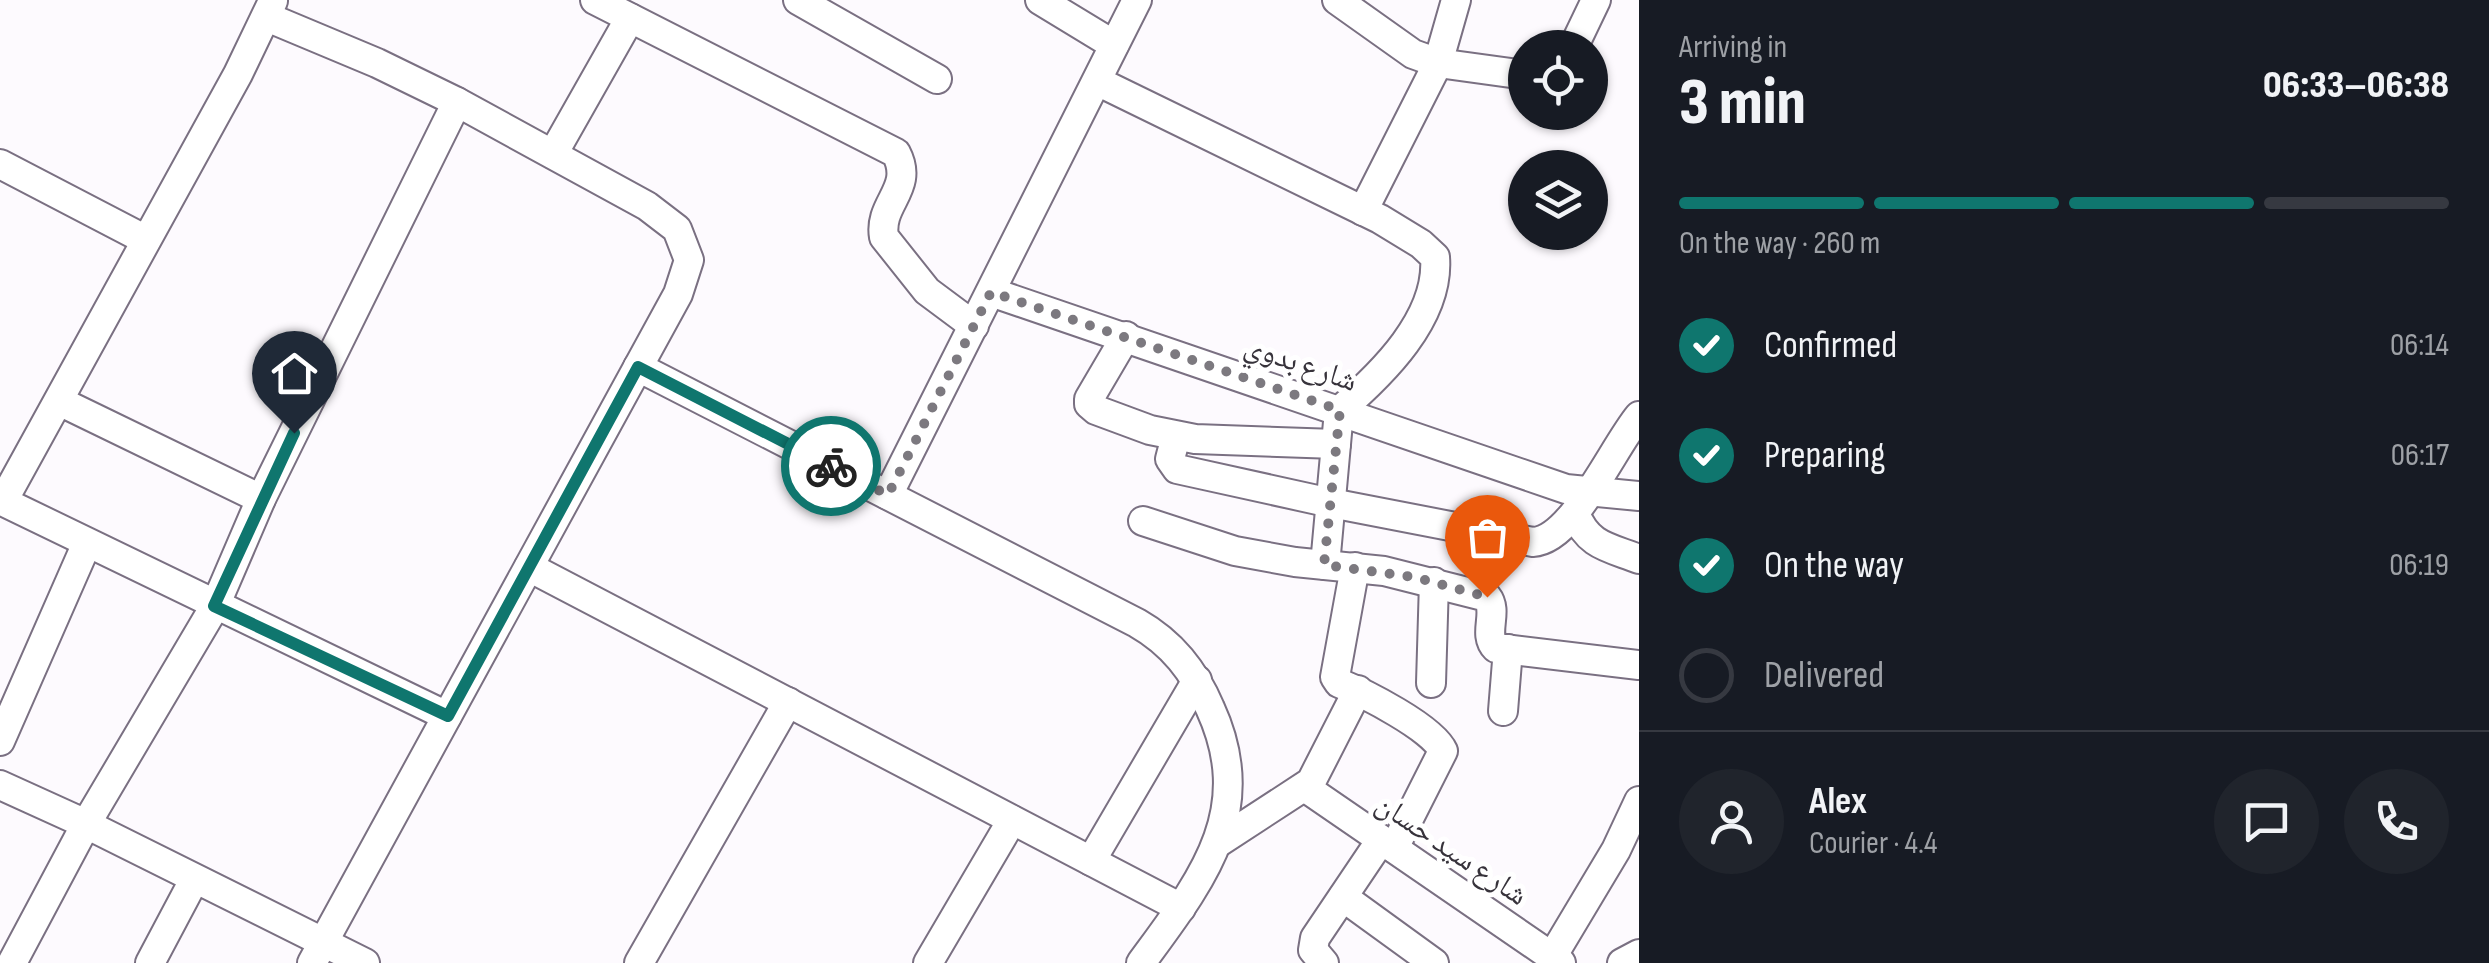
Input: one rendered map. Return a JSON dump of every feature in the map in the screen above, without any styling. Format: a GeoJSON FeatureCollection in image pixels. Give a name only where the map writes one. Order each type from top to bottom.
{"type":"FeatureCollection","features":[{"type":"Feature","properties":{"kind":"street"},"geometry":{"type":"LineString","coordinates":[[594,0],[896,153],[904,179],[886,214],[884,237],[928,292],[974,326]]}},
{"type":"Feature","properties":{"kind":"street"},"geometry":{"type":"LineString","coordinates":[[798,0],[937,79]]}},
{"type":"Feature","properties":{"kind":"street"},"geometry":{"type":"LineString","coordinates":[[1040,0],[1114,45]]}},
{"type":"Feature","properties":{"kind":"street"},"geometry":{"type":"LineString","coordinates":[[888,495],[1137,0]]}},
{"type":"Feature","properties":{"kind":"street"},"geometry":{"type":"LineString","coordinates":[[1337,0],[1375,11],[1396,44],[1438,64],[1508,73]]}},
{"type":"Feature","properties":{"kind":"street"},"geometry":{"type":"LineString","coordinates":[[1363,211],[1438,64],[1456,0]]}},
{"type":"Feature","properties":{"kind":"street"},"geometry":{"type":"LineString","coordinates":[[1582,30],[1596,0]]}},
{"type":"Feature","properties":{"kind":"street"},"geometry":{"type":"LineString","coordinates":[[318,952],[448,716],[678,294],[689,260],[677,229],[647,206],[458,102],[271,8],[1,500],[448,716]]}},
{"type":"Feature","properties":{"kind":"street"},"geometry":{"type":"LineString","coordinates":[[553,154],[630,18]]}},
{"type":"Feature","properties":{"kind":"street"},"geometry":{"type":"LineString","coordinates":[[1097,81],[1363,211],[1422,244],[1436,257],[1437,274],[1430,299],[1392,362],[1340,410],[1324,565]]}},
{"type":"Feature","properties":{"kind":"street"},"geometry":{"type":"LineString","coordinates":[[9,959],[214,606],[261,499],[458,102]]}},
{"type":"Feature","properties":{"kind":"street"},"geometry":{"type":"LineString","coordinates":[[0,164],[146,240]]}},
{"type":"Feature","properties":{"kind":"street","name":"شارع بدوي"},"geometry":{"type":"LineString","coordinates":[[991,292],[1553,485],[1583,503],[1621,492],[1639,496]]}},
{"type":"Feature","properties":{"kind":"street"},"geometry":{"type":"LineString","coordinates":[[1126,336],[1089,398],[1090,404],[1113,416],[1176,436],[1336,444]]}},
{"type":"Feature","properties":{"kind":"street"},"geometry":{"type":"LineString","coordinates":[[638,367],[1154,633],[1175,651],[1197,680],[1223,736],[1230,771],[1229,808],[1220,842],[1182,908],[1141,963]]}},
{"type":"Feature","properties":{"kind":"street"},"geometry":{"type":"LineString","coordinates":[[59,400],[261,499]]}},
{"type":"Feature","properties":{"kind":"street"},"geometry":{"type":"LineString","coordinates":[[1176,436],[1170,459],[1177,469],[1533,542],[1550,538],[1583,503],[1639,416]]}},
{"type":"Feature","properties":{"kind":"street"},"geometry":{"type":"LineString","coordinates":[[1583,503],[1582,529],[1590,538],[1639,559]]}},
{"type":"Feature","properties":{"kind":"street"},"geometry":{"type":"LineString","coordinates":[[1143,520],[1236,551],[1355,567],[1434,582],[1489,598],[1490,642],[1496,648],[1639,665]]}},
{"type":"Feature","properties":{"kind":"street"},"geometry":{"type":"LineString","coordinates":[[0,740],[87,543]]}},
{"type":"Feature","properties":{"kind":"street"},"geometry":{"type":"LineString","coordinates":[[529,566],[1182,908]]}},
{"type":"Feature","properties":{"kind":"street"},"geometry":{"type":"LineString","coordinates":[[1324,963],[1315,954],[1313,942],[1343,897],[1387,844],[1442,756],[1442,746],[1385,703],[1340,683],[1334,674],[1355,567]]}},
{"type":"Feature","properties":{"kind":"street"},"geometry":{"type":"LineString","coordinates":[[1432,683],[1434,582]]}},
{"type":"Feature","properties":{"kind":"street"},"geometry":{"type":"LineString","coordinates":[[1502,711],[1508,650]]}},
{"type":"Feature","properties":{"kind":"street"},"geometry":{"type":"LineString","coordinates":[[1091,861],[1197,680]]}},
{"type":"Feature","properties":{"kind":"street"},"geometry":{"type":"LineString","coordinates":[[1220,842],[1306,788],[1358,690]]}},
{"type":"Feature","properties":{"kind":"street"},"geometry":{"type":"LineString","coordinates":[[639,963],[788,702]]}},
{"type":"Feature","properties":{"kind":"street"},"geometry":{"type":"LineString","coordinates":[[0,785],[194,880],[318,952],[365,963]]}},
{"type":"Feature","properties":{"kind":"street","name":"شارع سيد حسان"},"geometry":{"type":"LineString","coordinates":[[1306,788],[1556,960]]}},
{"type":"Feature","properties":{"kind":"street"},"geometry":{"type":"LineString","coordinates":[[1556,960],[1639,800]]}},
{"type":"Feature","properties":{"kind":"street"},"geometry":{"type":"LineString","coordinates":[[928,963],[1012,820]]}},
{"type":"Feature","properties":{"kind":"street"},"geometry":{"type":"LineString","coordinates":[[150,963],[194,880]]}},
{"type":"Feature","properties":{"kind":"street"},"geometry":{"type":"LineString","coordinates":[[1343,897],[1434,963]]}},
{"type":"Feature","properties":{"kind":"street"},"geometry":{"type":"LineString","coordinates":[[1622,963],[1639,954]]}},
{"type":"Feature","properties":{"kind":"way so far"},"geometry":{"type":"LineString","coordinates":[[831,466],[888,495],[991,292],[1340,410],[1324,565],[1384,571],[1487,597]]}},
{"type":"Feature","properties":{"kind":"route"},"geometry":{"type":"LineString","coordinates":[[294,433],[214,606],[448,716],[638,367],[831,466]]}}]}
